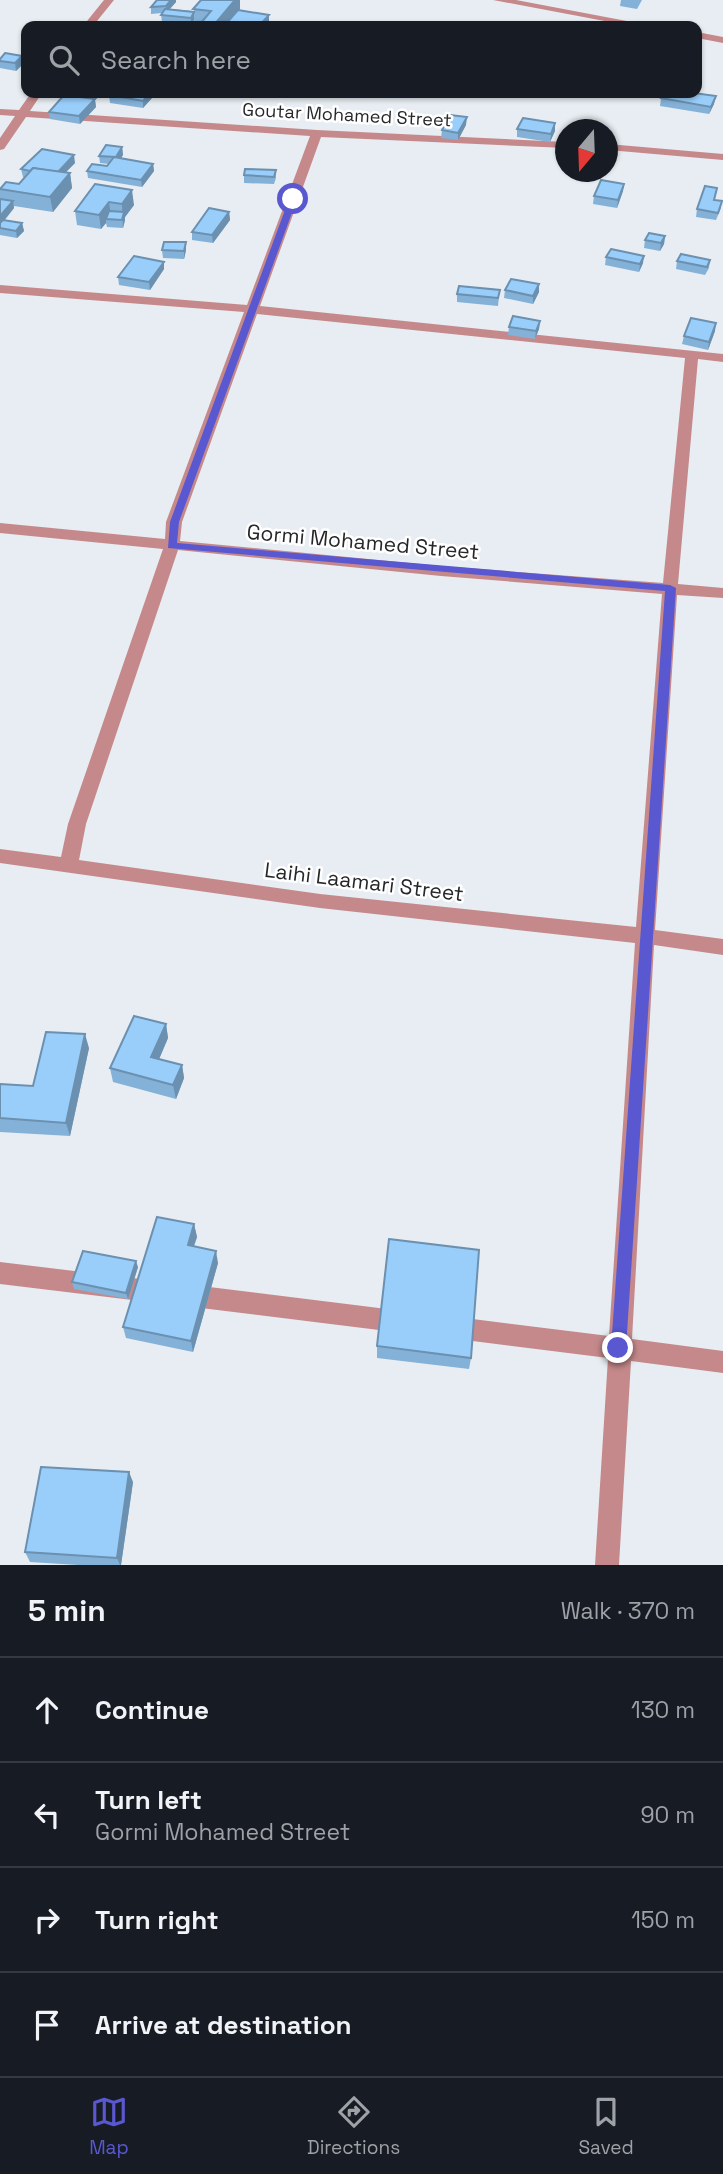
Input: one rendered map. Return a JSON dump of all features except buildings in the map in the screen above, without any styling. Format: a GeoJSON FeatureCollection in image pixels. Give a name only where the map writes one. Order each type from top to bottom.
{"type":"FeatureCollection","features":[{"type":"Feature","properties":{"kind":"street"},"geometry":{"type":"LineString","coordinates":[[92,21],[109,0]]}},
{"type":"Feature","properties":{"kind":"street"},"geometry":{"type":"LineString","coordinates":[[498,0],[619,21]]}},
{"type":"Feature","properties":{"kind":"street"},"geometry":{"type":"LineString","coordinates":[[702,36],[723,40]]}},
{"type":"Feature","properties":{"kind":"street"},"geometry":{"type":"LineString","coordinates":[[0,147],[32,98]]}},
{"type":"Feature","properties":{"kind":"street","name":"Goutar Mohamed Street"},"geometry":{"type":"LineString","coordinates":[[0,112],[317,133],[555,145]]}},
{"type":"Feature","properties":{"kind":"street"},"geometry":{"type":"LineString","coordinates":[[69,864],[77,824],[172,546],[174,522],[317,133]]}},
{"type":"Feature","properties":{"kind":"street"},"geometry":{"type":"LineString","coordinates":[[618,148],[723,157]]}},
{"type":"Feature","properties":{"kind":"street"},"geometry":{"type":"LineString","coordinates":[[0,289],[251,309],[723,358]]}},
{"type":"Feature","properties":{"kind":"street"},"geometry":{"type":"LineString","coordinates":[[607,1565],[618,1348],[645,936],[670,588],[692,355]]}},
{"type":"Feature","properties":{"kind":"street","name":"Gormi Mohamed Street"},"geometry":{"type":"LineString","coordinates":[[0,528],[172,546],[723,593]]}},
{"type":"Feature","properties":{"kind":"street","name":"Laihi Laamari Street"},"geometry":{"type":"LineString","coordinates":[[0,856],[320,901],[723,947]]}},
{"type":"Feature","properties":{"kind":"street"},"geometry":{"type":"LineString","coordinates":[[0,1273],[723,1362]]}},
{"type":"Feature","properties":{"kind":"route"},"geometry":{"type":"LineString","coordinates":[[293,199],[174,522],[172,546],[441,571],[670,588],[618,1348]]}}]}
